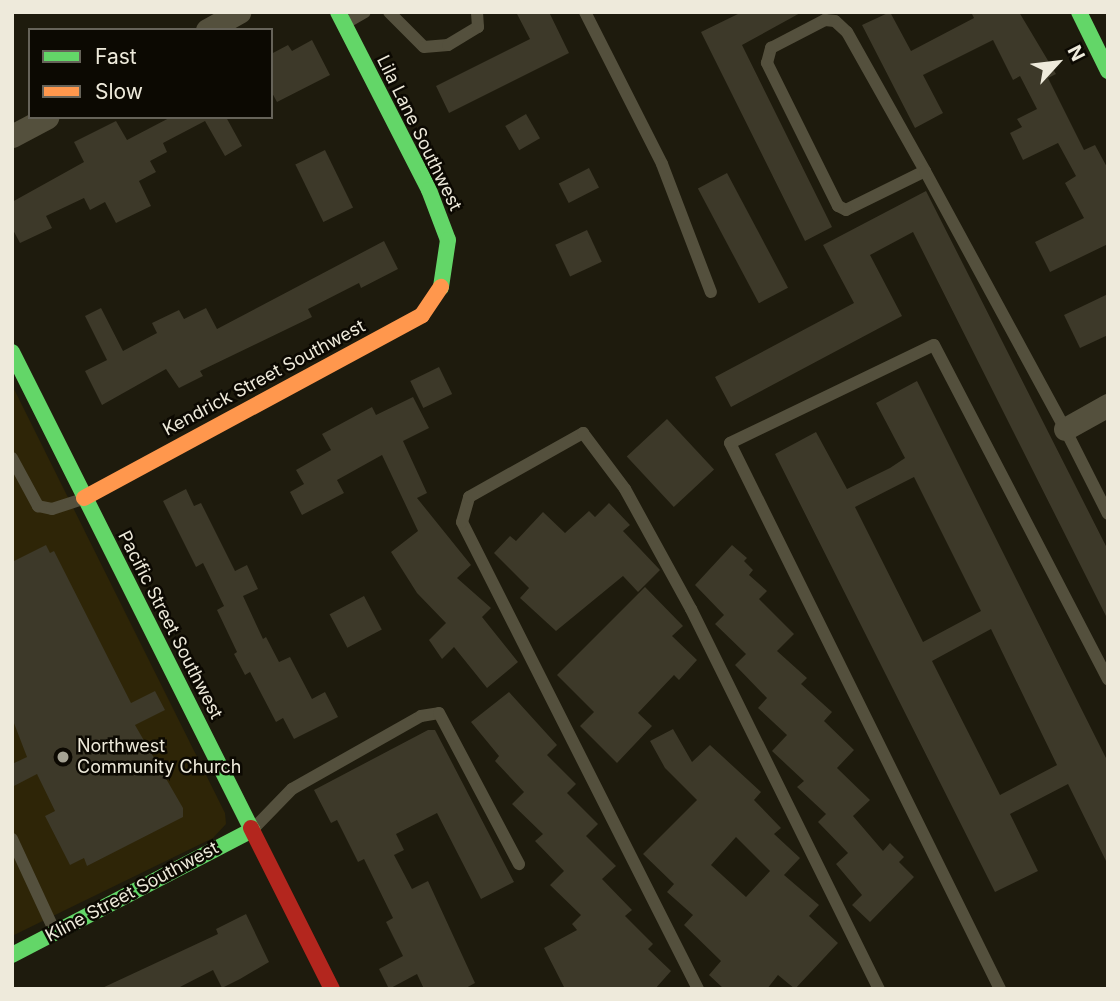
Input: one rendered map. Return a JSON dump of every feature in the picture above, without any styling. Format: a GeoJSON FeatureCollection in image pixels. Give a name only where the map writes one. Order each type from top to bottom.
{"type":"FeatureCollection","features":[{"type":"Feature","properties":{"kind":"street"},"geometry":{"type":"LineString","coordinates":[[211,28],[239,12]]}},
{"type":"Feature","properties":{"kind":"street"},"geometry":{"type":"LineString","coordinates":[[1079,12],[1108,71]]}},
{"type":"Feature","properties":{"kind":"street","name":"Lila Lane Southwest"},"geometry":{"type":"LineString","coordinates":[[341,18],[429,190],[448,240],[446,276]]}},
{"type":"Feature","properties":{"kind":"street"},"geometry":{"type":"LineString","coordinates":[[12,136],[43,119]]}},
{"type":"Feature","properties":{"kind":"street","name":"Kendrick Street Southwest"},"geometry":{"type":"LineString","coordinates":[[84,498],[413,320],[436,297],[446,276]]}},
{"type":"Feature","properties":{"kind":"street","name":"Pacific Street Southwest"},"geometry":{"type":"LineString","coordinates":[[12,352],[332,989]]}},
{"type":"Feature","properties":{"kind":"street"},"geometry":{"type":"LineString","coordinates":[[1065,429],[1108,405]]}},
{"type":"Feature","properties":{"kind":"street","name":"Kline Street Southwest"},"geometry":{"type":"LineString","coordinates":[[12,955],[252,830]]}},
{"type":"Feature","properties":{"kind":"lane"},"geometry":{"type":"LineString","coordinates":[[341,18],[365,12]]}},
{"type":"Feature","properties":{"kind":"lane"},"geometry":{"type":"LineString","coordinates":[[389,12],[424,47],[448,45],[478,27],[477,12]]}},
{"type":"Feature","properties":{"kind":"lane"},"geometry":{"type":"LineString","coordinates":[[584,12],[662,164],[711,292]]}},
{"type":"Feature","properties":{"kind":"lane"},"geometry":{"type":"LineString","coordinates":[[925,171],[846,210],[838,206],[766,62],[771,48],[825,20],[835,21],[847,32],[925,171],[1065,429],[1108,514]]}},
{"type":"Feature","properties":{"kind":"lane"},"geometry":{"type":"LineString","coordinates":[[1000,989],[730,443],[934,345],[1108,679]]}},
{"type":"Feature","properties":{"kind":"lane"},"geometry":{"type":"LineString","coordinates":[[698,989],[462,522],[469,497],[583,433],[625,489],[691,609],[879,989]]}},
{"type":"Feature","properties":{"kind":"lane"},"geometry":{"type":"LineString","coordinates":[[12,458],[38,506],[52,509],[84,498]]}},
{"type":"Feature","properties":{"kind":"lane"},"geometry":{"type":"LineString","coordinates":[[252,830],[292,789],[421,716],[439,713],[519,864]]}},
{"type":"Feature","properties":{"kind":"lane"},"geometry":{"type":"LineString","coordinates":[[12,839],[56,932]]}},
{"type":"Feature","properties":{"kind":"shaded area"},"geometry":{"type":"Polygon","coordinates":[[[12,385],[225,813],[226,824],[213,838],[12,936],[12,385]]]}},
{"type":"Feature","properties":{"kind":"building"},"geometry":{"type":"Polygon","coordinates":[[[516,12],[549,12],[569,53],[449,113],[436,86],[530,39],[516,12]]]}},
{"type":"Feature","properties":{"kind":"building"},"geometry":{"type":"Polygon","coordinates":[[[742,12],[802,12],[742,45],[832,227],[805,241],[701,32],[742,12]]]}},
{"type":"Feature","properties":{"kind":"building"},"geometry":{"type":"Polygon","coordinates":[[[890,12],[911,51],[974,18],[971,12],[1019,12],[1056,74],[1048,78],[1084,150],[1095,145],[1108,169],[1108,244],[1050,272],[1035,242],[1084,218],[1065,183],[1076,176],[1058,143],[1023,160],[1010,133],[1022,127],[1017,119],[1037,109],[1020,76],[1013,80],[993,40],[923,75],[943,113],[915,128],[862,25],[890,12]]]}},
{"type":"Feature","properties":{"kind":"building"},"geometry":{"type":"Polygon","coordinates":[[[312,40],[330,75],[277,102],[273,95],[273,53],[288,45],[292,51],[312,40]]]}},
{"type":"Feature","properties":{"kind":"building"},"geometry":{"type":"Polygon","coordinates":[[[526,114],[540,138],[519,150],[505,126],[526,114]]]}},
{"type":"Feature","properties":{"kind":"building"},"geometry":{"type":"Polygon","coordinates":[[[167,119],[227,119],[242,146],[225,156],[205,121],[163,143],[167,152],[150,161],[156,172],[139,181],[151,206],[116,223],[105,202],[90,210],[84,198],[46,216],[52,228],[20,243],[12,228],[12,202],[84,162],[74,142],[116,121],[127,140],[167,119]]]}},
{"type":"Feature","properties":{"kind":"building"},"geometry":{"type":"Polygon","coordinates":[[[325,150],[353,208],[323,222],[295,164],[325,150]]]}},
{"type":"Feature","properties":{"kind":"building"},"geometry":{"type":"Polygon","coordinates":[[[589,168],[599,188],[569,203],[559,183],[589,168]]]}},
{"type":"Feature","properties":{"kind":"building"},"geometry":{"type":"Polygon","coordinates":[[[727,173],[788,288],[759,303],[698,188],[727,173]]]}},
{"type":"Feature","properties":{"kind":"building"},"geometry":{"type":"Polygon","coordinates":[[[926,191],[1108,550],[1108,620],[913,232],[870,255],[902,316],[731,407],[715,377],[854,303],[823,245],[926,191]]]}},
{"type":"Feature","properties":{"kind":"building"},"geometry":{"type":"Polygon","coordinates":[[[587,230],[602,262],[570,277],[555,245],[587,230]]]}},
{"type":"Feature","properties":{"kind":"building"},"geometry":{"type":"Polygon","coordinates":[[[384,241],[398,269],[361,288],[359,283],[308,309],[312,317],[200,371],[203,376],[179,388],[166,369],[102,405],[85,371],[107,360],[85,316],[101,308],[123,351],[157,333],[152,323],[179,310],[184,319],[206,308],[217,329],[384,241]]]}},
{"type":"Feature","properties":{"kind":"building"},"geometry":{"type":"Polygon","coordinates":[[[1108,294],[1108,335],[1080,348],[1064,315],[1108,294]]]}},
{"type":"Feature","properties":{"kind":"building"},"geometry":{"type":"Polygon","coordinates":[[[439,367],[452,394],[423,408],[410,381],[439,367]]]}},
{"type":"Feature","properties":{"kind":"building"},"geometry":{"type":"Polygon","coordinates":[[[917,381],[1108,762],[1108,865],[1068,784],[1010,814],[1038,871],[995,892],[775,454],[816,432],[847,489],[890,468],[905,458],[876,403],[917,381]],[[914,477],[855,507],[923,642],[981,611],[914,477]],[[991,629],[932,661],[1000,795],[1057,765],[991,629]]]}},
{"type":"Feature","properties":{"kind":"building"},"geometry":{"type":"Polygon","coordinates":[[[413,397],[429,428],[403,441],[427,493],[417,498],[471,565],[457,578],[491,608],[482,617],[518,662],[487,688],[454,647],[442,659],[429,640],[446,623],[417,593],[391,552],[418,531],[382,455],[337,480],[344,493],[302,515],[290,492],[304,484],[296,470],[331,450],[322,434],[372,407],[376,415],[413,397]]]}},
{"type":"Feature","properties":{"kind":"building"},"geometry":{"type":"Polygon","coordinates":[[[667,419],[714,469],[674,507],[627,457],[667,419]]]}},
{"type":"Feature","properties":{"kind":"building"},"geometry":{"type":"Polygon","coordinates":[[[186,489],[194,506],[201,503],[235,571],[247,565],[258,589],[243,596],[263,639],[266,637],[279,662],[290,657],[312,699],[325,692],[338,717],[294,739],[283,718],[276,722],[250,672],[245,675],[234,654],[237,652],[217,610],[224,606],[203,563],[196,567],[163,501],[186,489]]]}},
{"type":"Feature","properties":{"kind":"building"},"geometry":{"type":"Polygon","coordinates":[[[609,503],[630,525],[623,531],[660,570],[638,592],[623,576],[556,631],[520,598],[529,588],[494,553],[510,536],[516,541],[543,512],[565,533],[589,511],[595,517],[609,503]]]}},
{"type":"Feature","properties":{"kind":"building"},"geometry":{"type":"Polygon","coordinates":[[[46,545],[50,553],[54,551],[131,703],[155,691],[165,710],[135,725],[183,808],[183,817],[87,866],[84,858],[70,865],[45,816],[55,811],[37,774],[12,787],[12,764],[27,757],[12,718],[12,562],[46,545]]]}},
{"type":"Feature","properties":{"kind":"building"},"geometry":{"type":"Polygon","coordinates":[[[732,545],[747,558],[744,561],[753,570],[749,575],[767,591],[759,599],[794,634],[777,651],[807,678],[801,684],[832,712],[824,721],[854,750],[837,768],[870,800],[853,816],[883,851],[890,843],[904,857],[899,862],[914,877],[870,922],[852,905],[862,895],[836,864],[848,853],[818,822],[826,814],[797,787],[804,781],[772,751],[787,735],[758,708],[767,698],[735,665],[746,654],[715,624],[724,615],[695,585],[732,545]]]}},
{"type":"Feature","properties":{"kind":"building"},"geometry":{"type":"Polygon","coordinates":[[[645,587],[683,626],[672,636],[697,660],[679,680],[674,675],[638,713],[652,726],[617,763],[580,726],[594,712],[557,675],[645,587]]]}},
{"type":"Feature","properties":{"kind":"building"},"geometry":{"type":"Polygon","coordinates":[[[364,596],[382,630],[347,648],[330,614],[364,596]]]}},
{"type":"Feature","properties":{"kind":"building"},"geometry":{"type":"Polygon","coordinates":[[[509,692],[557,745],[547,755],[576,784],[567,793],[598,824],[586,836],[616,866],[602,879],[632,910],[625,916],[653,944],[648,949],[671,971],[655,989],[565,989],[544,948],[577,930],[572,924],[581,915],[550,885],[564,871],[535,841],[543,834],[512,804],[524,792],[495,761],[499,756],[471,722],[509,692]]]}},
{"type":"Feature","properties":{"kind":"building"},"geometry":{"type":"Polygon","coordinates":[[[673,729],[692,762],[710,745],[761,792],[754,800],[781,828],[774,834],[800,858],[784,875],[819,905],[809,916],[838,943],[795,989],[778,975],[767,989],[724,989],[709,975],[721,961],[684,925],[693,915],[667,892],[674,884],[643,854],[697,800],[665,768],[650,741],[673,729]],[[736,837],[711,865],[746,897],[770,871],[736,837]]]}},
{"type":"Feature","properties":{"kind":"building"},"geometry":{"type":"Polygon","coordinates":[[[428,730],[435,730],[514,882],[481,899],[437,813],[396,834],[404,850],[394,855],[412,889],[428,881],[475,983],[464,989],[424,989],[417,974],[389,989],[379,969],[403,956],[386,922],[393,918],[364,859],[358,862],[337,820],[331,823],[314,790],[428,730]]]}},
{"type":"Feature","properties":{"kind":"building"},"geometry":{"type":"Polygon","coordinates":[[[246,914],[269,962],[240,979],[222,988],[213,970],[176,989],[100,989],[218,934],[216,929],[246,914]]]}},
{"type":"Feature","properties":{"kind":"traffic: fast"},"geometry":{"type":"LineString","coordinates":[[338,12],[429,190],[448,240],[441,287]]}},
{"type":"Feature","properties":{"kind":"traffic: fast"},"geometry":{"type":"LineString","coordinates":[[1079,12],[1108,71]]}},
{"type":"Feature","properties":{"kind":"traffic: fast"},"geometry":{"type":"LineString","coordinates":[[12,352],[251,828]]}},
{"type":"Feature","properties":{"kind":"traffic: fast"},"geometry":{"type":"LineString","coordinates":[[12,955],[252,830]]}},
{"type":"Feature","properties":{"kind":"traffic: slow"},"geometry":{"type":"LineString","coordinates":[[84,498],[422,315],[441,287]]}},
{"type":"Feature","properties":{"kind":"traffic: jam"},"geometry":{"type":"LineString","coordinates":[[251,828],[332,989]]}},
{"type":"Feature","properties":{"kind":"place","name":"Northwest Community Church"},"geometry":{"type":"Point","coordinates":[63,757]}}]}
